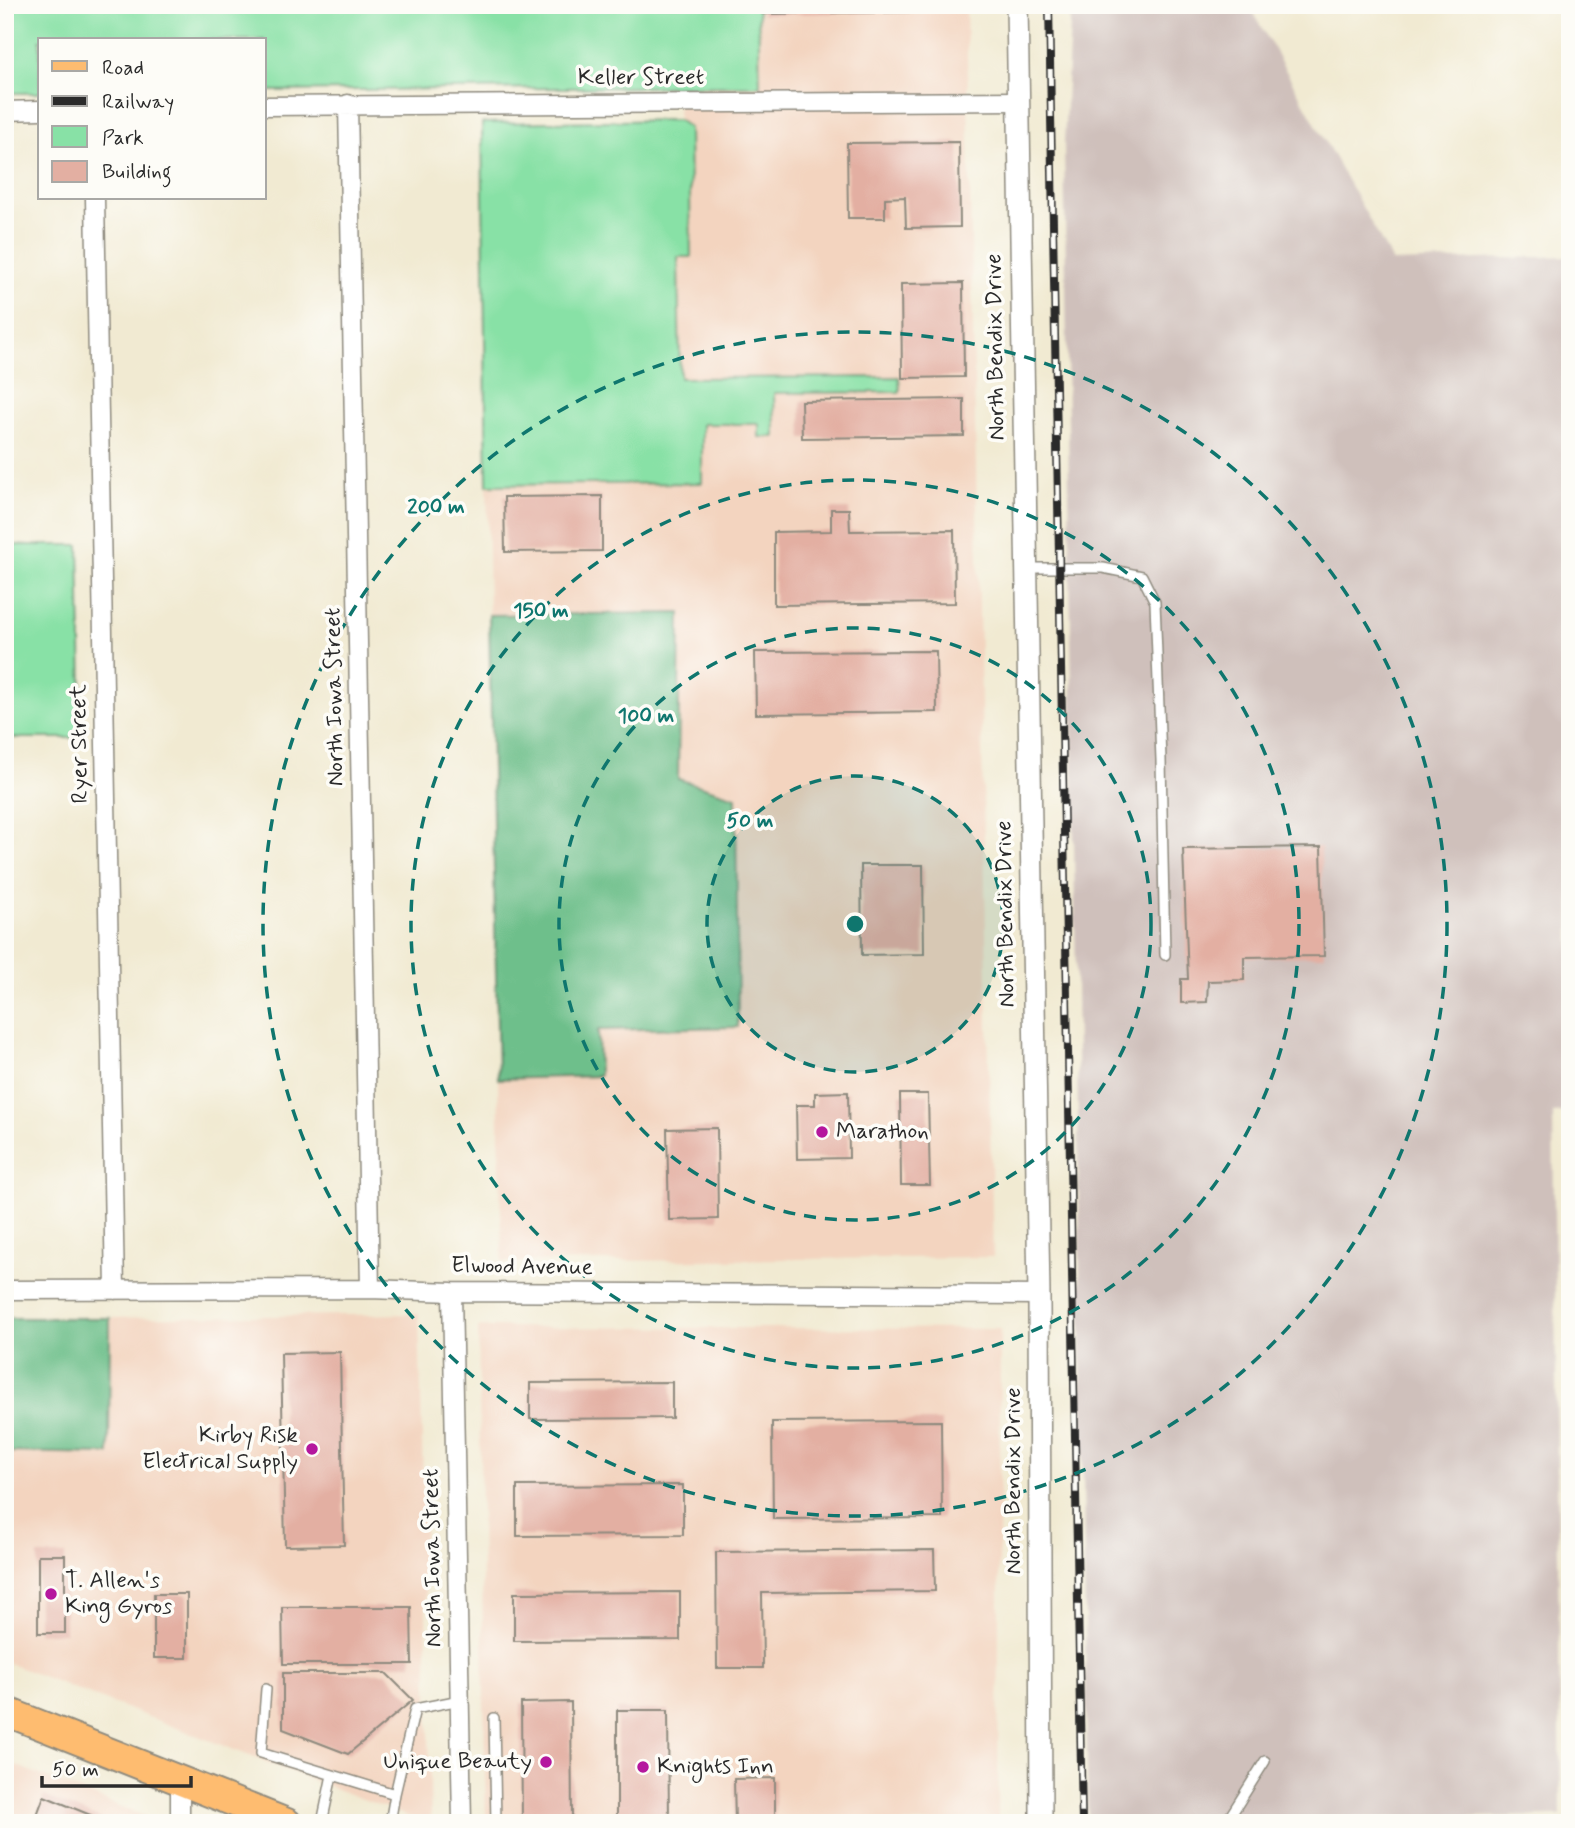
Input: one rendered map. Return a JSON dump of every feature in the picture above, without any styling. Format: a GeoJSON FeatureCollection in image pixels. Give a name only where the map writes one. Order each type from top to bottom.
{"type":"FeatureCollection","features":[{"type":"Feature","properties":{"kind":"main road"},"geometry":{"type":"LineString","coordinates":[[5,1711],[287,1823]]}},
{"type":"Feature","properties":{"kind":"street","name":"North Bendix Drive"},"geometry":{"type":"LineString","coordinates":[[1017,5],[1039,1295],[1041,1823]]}},
{"type":"Feature","properties":{"kind":"street","name":"Keller Street"},"geometry":{"type":"LineString","coordinates":[[266,106],[1019,101]]}},
{"type":"Feature","properties":{"kind":"street","name":"North Iowa Street"},"geometry":{"type":"LineString","coordinates":[[348,104],[370,1289]]}},
{"type":"Feature","properties":{"kind":"street"},"geometry":{"type":"LineString","coordinates":[[5,111],[38,110]]}},
{"type":"Feature","properties":{"kind":"street","name":"Ryer Street"},"geometry":{"type":"LineString","coordinates":[[95,200],[115,1290]]}},
{"type":"Feature","properties":{"kind":"street","name":"Elwood Avenue"},"geometry":{"type":"LineString","coordinates":[[5,1290],[370,1289],[452,1292],[1039,1295]]}},
{"type":"Feature","properties":{"kind":"street","name":"North Iowa Street"},"geometry":{"type":"LineString","coordinates":[[452,1292],[462,1823]]}},
{"type":"Feature","properties":{"kind":"street"},"geometry":{"type":"LineString","coordinates":[[180,1781],[180,1823]]}},
{"type":"Feature","properties":{"kind":"lane"},"geometry":{"type":"LineString","coordinates":[[1026,568],[1103,568],[1142,576],[1155,602],[1165,954]]}},
{"type":"Feature","properties":{"kind":"lane"},"geometry":{"type":"LineString","coordinates":[[266,1689],[261,1753],[395,1794]]}},
{"type":"Feature","properties":{"kind":"lane"},"geometry":{"type":"LineString","coordinates":[[390,1823],[415,1709],[460,1700]]}},
{"type":"Feature","properties":{"kind":"lane"},"geometry":{"type":"LineString","coordinates":[[494,1718],[496,1823]]}},
{"type":"Feature","properties":{"kind":"lane"},"geometry":{"type":"LineString","coordinates":[[1226,1823],[1265,1761]]}},
{"type":"Feature","properties":{"kind":"lane"},"geometry":{"type":"LineString","coordinates":[[322,1823],[332,1774]]}},
{"type":"Feature","properties":{"kind":"shaded area"},"geometry":{"type":"Polygon","coordinates":[[[677,5],[966,5],[993,1257],[502,1262],[498,1079],[598,1075],[598,1030],[735,797],[678,780],[680,613],[489,615],[482,123],[678,120],[677,5]]]}},
{"type":"Feature","properties":{"kind":"shaded area"},"geometry":{"type":"Polygon","coordinates":[[[1071,5],[1249,5],[1393,262],[1570,256],[1570,1112],[1553,1113],[1561,1816],[1300,1819],[1300,1823],[1088,1823],[1064,143],[1071,5]]]}},
{"type":"Feature","properties":{"kind":"shaded area"},"geometry":{"type":"Polygon","coordinates":[[[419,1314],[431,1823],[424,1823],[5,1662],[5,1452],[109,1454],[110,1318],[419,1314]]]}},
{"type":"Feature","properties":{"kind":"shaded area"},"geometry":{"type":"Polygon","coordinates":[[[478,1327],[1000,1329],[998,1823],[486,1823],[478,1327]]]}},
{"type":"Feature","properties":{"kind":"shaded area"},"geometry":{"type":"Polygon","coordinates":[[[5,1761],[159,1822],[159,1823],[5,1823],[5,1761]]]}},
{"type":"Feature","properties":{"kind":"green space"},"geometry":{"type":"Polygon","coordinates":[[[5,5],[758,5],[760,86],[266,91],[266,38],[38,38],[38,93],[5,93],[5,5]]]}},
{"type":"Feature","properties":{"kind":"green space"},"geometry":{"type":"Polygon","coordinates":[[[678,120],[689,128],[691,257],[678,257],[680,378],[899,377],[900,392],[774,393],[775,437],[759,437],[759,424],[702,424],[702,483],[487,485],[482,123],[678,120]]]}},
{"type":"Feature","properties":{"kind":"green space"},"geometry":{"type":"Polygon","coordinates":[[[5,545],[79,545],[83,738],[5,738],[5,545]]]}},
{"type":"Feature","properties":{"kind":"green space"},"geometry":{"type":"Polygon","coordinates":[[[680,613],[678,779],[736,797],[738,1027],[598,1030],[599,1076],[498,1079],[489,615],[680,613]]]}},
{"type":"Feature","properties":{"kind":"green space"},"geometry":{"type":"Polygon","coordinates":[[[5,1318],[110,1318],[109,1454],[5,1452],[5,1318]]]}},
{"type":"Feature","properties":{"kind":"building"},"geometry":{"type":"Polygon","coordinates":[[[762,5],[923,5],[923,12],[762,14],[762,5]]]}},
{"type":"Feature","properties":{"kind":"building"},"geometry":{"type":"Polygon","coordinates":[[[959,142],[960,227],[906,228],[905,197],[885,198],[885,218],[848,218],[847,143],[959,142]]]}},
{"type":"Feature","properties":{"kind":"building"},"geometry":{"type":"Polygon","coordinates":[[[963,283],[964,377],[902,378],[901,284],[963,283]]]}},
{"type":"Feature","properties":{"kind":"building"},"geometry":{"type":"Polygon","coordinates":[[[964,399],[964,436],[802,438],[801,401],[964,399]]]}},
{"type":"Feature","properties":{"kind":"building"},"geometry":{"type":"Polygon","coordinates":[[[602,496],[602,551],[505,552],[504,497],[602,496]]]}},
{"type":"Feature","properties":{"kind":"building"},"geometry":{"type":"Polygon","coordinates":[[[831,509],[849,509],[850,531],[954,530],[955,603],[774,605],[774,532],[831,531],[831,509]]]}},
{"type":"Feature","properties":{"kind":"building"},"geometry":{"type":"Polygon","coordinates":[[[936,651],[937,712],[756,714],[755,652],[936,651]]]}},
{"type":"Feature","properties":{"kind":"building"},"geometry":{"type":"Polygon","coordinates":[[[1321,847],[1324,956],[1244,957],[1244,980],[1208,981],[1207,1002],[1181,1003],[1181,979],[1188,979],[1183,849],[1321,847]]]}},
{"type":"Feature","properties":{"kind":"building"},"geometry":{"type":"Polygon","coordinates":[[[861,865],[923,865],[924,954],[862,955],[861,865]]]}},
{"type":"Feature","properties":{"kind":"building","name":"Marathon"},"geometry":{"type":"Polygon","coordinates":[[[848,1092],[849,1158],[797,1159],[796,1105],[815,1105],[815,1093],[848,1092]]]}},
{"type":"Feature","properties":{"kind":"building","name":"Marathon"},"geometry":{"type":"Polygon","coordinates":[[[900,1094],[928,1094],[930,1185],[901,1185],[900,1094]]]}},
{"type":"Feature","properties":{"kind":"building"},"geometry":{"type":"Polygon","coordinates":[[[717,1128],[718,1219],[669,1220],[667,1129],[717,1128]]]}},
{"type":"Feature","properties":{"kind":"building","name":"Kirby Risk Electrical Supply"},"geometry":{"type":"Polygon","coordinates":[[[340,1352],[344,1545],[285,1546],[281,1353],[340,1352]]]}},
{"type":"Feature","properties":{"kind":"building"},"geometry":{"type":"Polygon","coordinates":[[[672,1382],[672,1418],[530,1419],[530,1383],[672,1382]]]}},
{"type":"Feature","properties":{"kind":"building"},"geometry":{"type":"Polygon","coordinates":[[[941,1421],[942,1518],[773,1519],[772,1422],[941,1421]]]}},
{"type":"Feature","properties":{"kind":"building"},"geometry":{"type":"Polygon","coordinates":[[[683,1485],[683,1535],[517,1536],[517,1486],[683,1485]]]}},
{"type":"Feature","properties":{"kind":"building"},"geometry":{"type":"Polygon","coordinates":[[[934,1550],[935,1591],[762,1593],[763,1668],[717,1668],[716,1552],[934,1550]]]}},
{"type":"Feature","properties":{"kind":"building","name":"T. Allen's King Gyros"},"geometry":{"type":"Polygon","coordinates":[[[38,1555],[65,1555],[65,1633],[38,1633],[38,1555]]]}},
{"type":"Feature","properties":{"kind":"building"},"geometry":{"type":"Polygon","coordinates":[[[680,1592],[680,1640],[514,1641],[514,1593],[680,1592]]]}},
{"type":"Feature","properties":{"kind":"building"},"geometry":{"type":"Polygon","coordinates":[[[154,1594],[187,1594],[187,1658],[154,1658],[154,1594]]]}},
{"type":"Feature","properties":{"kind":"building"},"geometry":{"type":"Polygon","coordinates":[[[282,1607],[411,1607],[412,1664],[283,1664],[282,1607]]]}},
{"type":"Feature","properties":{"kind":"building"},"geometry":{"type":"Polygon","coordinates":[[[283,1673],[386,1673],[413,1700],[348,1754],[283,1729],[283,1673]]]}},
{"type":"Feature","properties":{"kind":"building","name":"Unique Beauty"},"geometry":{"type":"Polygon","coordinates":[[[571,1702],[572,1821],[522,1821],[521,1703],[571,1702]]]}},
{"type":"Feature","properties":{"kind":"building","name":"Knights Inn"},"geometry":{"type":"Polygon","coordinates":[[[617,1710],[668,1710],[669,1823],[617,1823],[617,1710]]]}},
{"type":"Feature","properties":{"kind":"building"},"geometry":{"type":"Polygon","coordinates":[[[775,1778],[775,1823],[735,1823],[734,1779],[775,1778]]]}},
{"type":"Feature","properties":{"kind":"building"},"geometry":{"type":"Polygon","coordinates":[[[44,1796],[110,1823],[34,1823],[44,1796]]]}},
{"type":"Feature","properties":{"kind":"railway"},"geometry":{"type":"LineString","coordinates":[[1049,5],[1082,1823]]}},
{"type":"Feature","properties":{"kind":"place","name":"Marathon"},"geometry":{"type":"Point","coordinates":[822,1132]}},
{"type":"Feature","properties":{"kind":"place","name":"Kirby Risk Electrical Supply"},"geometry":{"type":"Point","coordinates":[312,1449]}},
{"type":"Feature","properties":{"kind":"place","name":"T. Allen's King Gyros"},"geometry":{"type":"Point","coordinates":[51,1594]}},
{"type":"Feature","properties":{"kind":"place","name":"Unique Beauty"},"geometry":{"type":"Point","coordinates":[546,1762]}},
{"type":"Feature","properties":{"kind":"place","name":"Knights Inn"},"geometry":{"type":"Point","coordinates":[643,1767]}}]}
